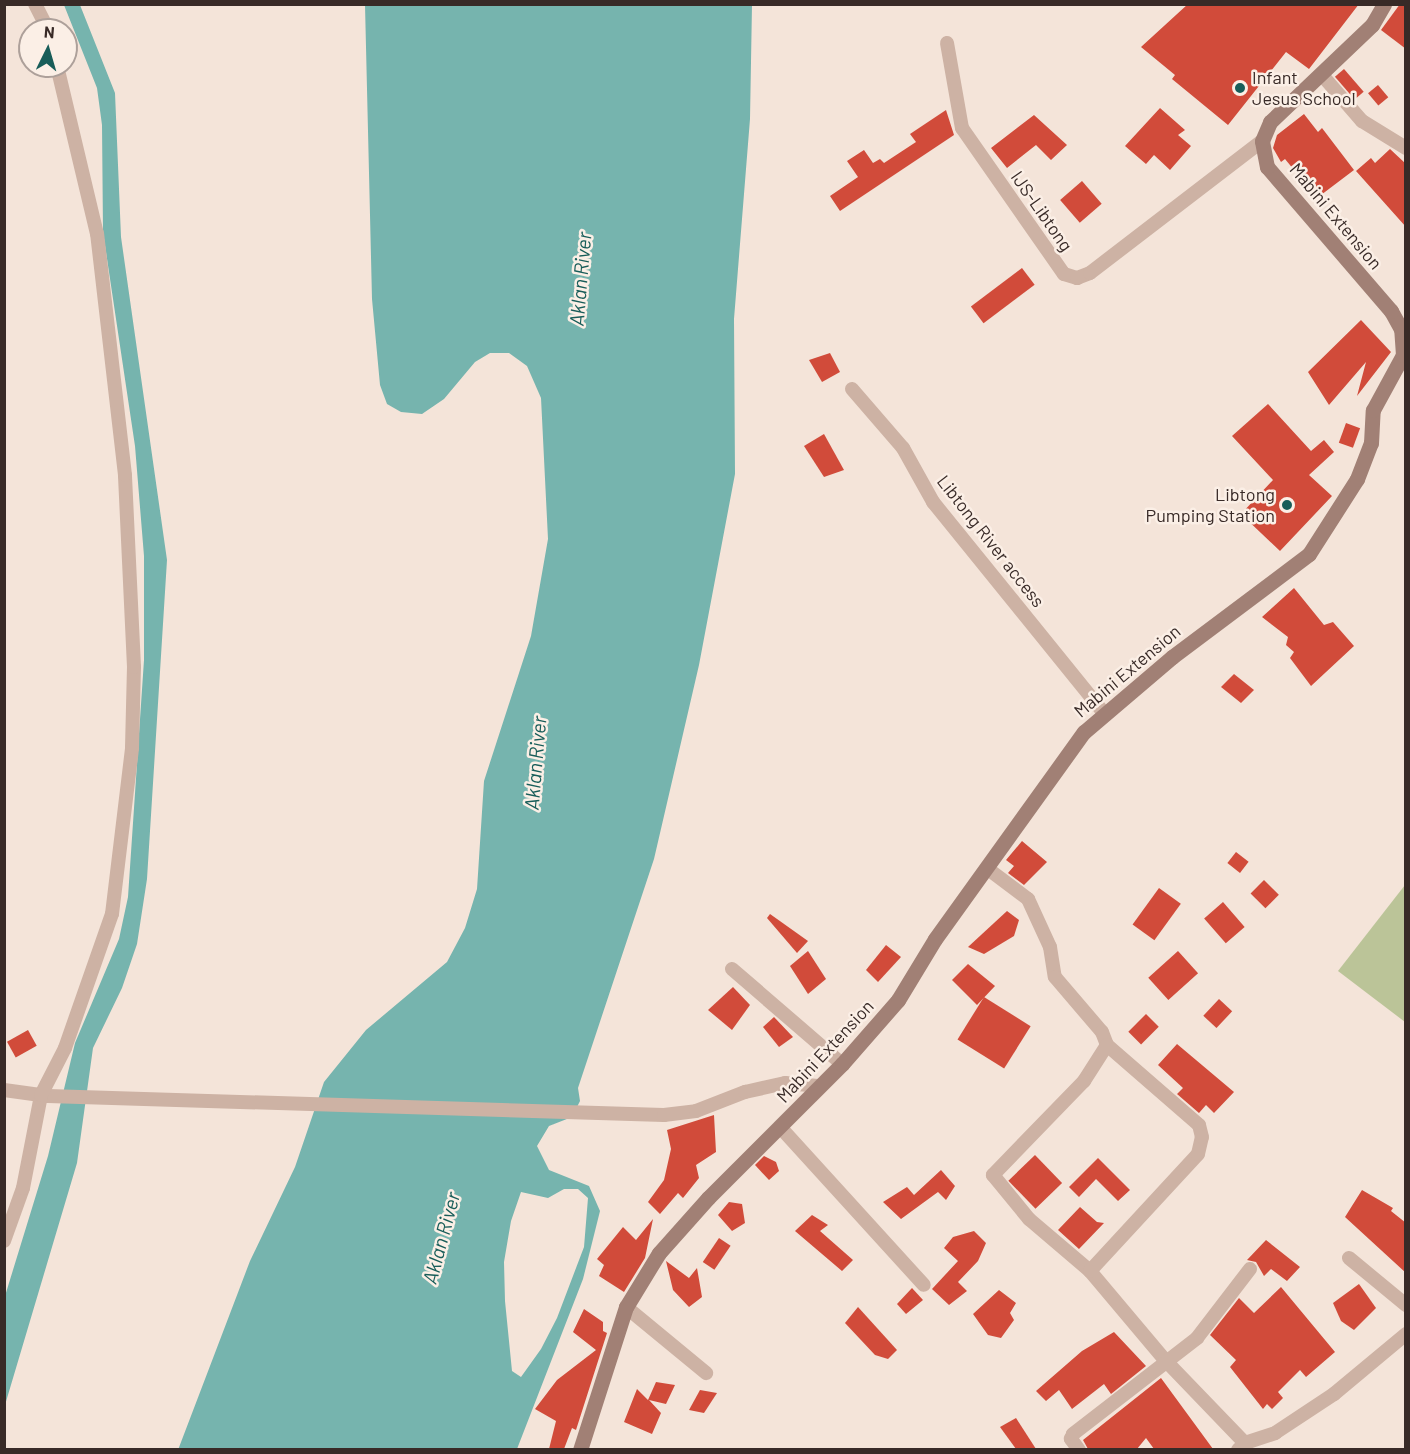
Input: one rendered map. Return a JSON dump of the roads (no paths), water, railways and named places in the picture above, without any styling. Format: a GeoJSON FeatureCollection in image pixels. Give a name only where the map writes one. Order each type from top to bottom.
{"type":"FeatureCollection","features":[{"type":"Feature","properties":{"kind":"street"},"geometry":{"type":"LineString","coordinates":[[35,4],[42,18]]}},
{"type":"Feature","properties":{"kind":"street"},"geometry":{"type":"LineString","coordinates":[[1262,141],[1270,123],[1372,25],[1384,4]]}},
{"type":"Feature","properties":{"kind":"street","name":"IJS-Libtong"},"geometry":{"type":"LineString","coordinates":[[947,43],[962,128],[1064,274],[1077,278],[1090,273],[1262,141]]}},
{"type":"Feature","properties":{"kind":"street"},"geometry":{"type":"LineString","coordinates":[[1322,75],[1362,121],[1406,148]]}},
{"type":"Feature","properties":{"kind":"street"},"geometry":{"type":"LineString","coordinates":[[4,1241],[23,1188],[44,1096],[65,1048],[112,914],[132,748],[134,667],[125,475],[97,234],[60,78]]}},
{"type":"Feature","properties":{"kind":"street","name":"Mabini Extension"},"geometry":{"type":"LineString","coordinates":[[580,1449],[626,1306],[659,1253],[708,1198],[781,1128],[818,1086],[842,1064],[898,1000],[935,939],[988,869],[1063,758],[1104,712],[1309,554],[1357,479],[1371,443],[1373,410],[1403,355],[1404,342],[1397,320],[1267,166],[1262,141]]}},
{"type":"Feature","properties":{"kind":"street","name":"Libtong River access"},"geometry":{"type":"LineString","coordinates":[[852,389],[903,448],[933,502],[1104,712]]}},
{"type":"Feature","properties":{"kind":"street"},"geometry":{"type":"LineString","coordinates":[[988,869],[1028,899],[1050,947],[1055,977],[1102,1032],[1107,1045],[1199,1125],[1202,1137],[1198,1154],[1090,1271]]}},
{"type":"Feature","properties":{"kind":"street"},"geometry":{"type":"LineString","coordinates":[[732,969],[842,1064]]}},
{"type":"Feature","properties":{"kind":"street"},"geometry":{"type":"LineString","coordinates":[[1107,1045],[1084,1081],[993,1175],[1029,1219],[1090,1271],[1242,1446],[1275,1432],[1334,1394],[1406,1334]]}},
{"type":"Feature","properties":{"kind":"street"},"geometry":{"type":"LineString","coordinates":[[4,1090],[44,1096],[675,1114],[785,1083],[818,1086]]}},
{"type":"Feature","properties":{"kind":"street"},"geometry":{"type":"LineString","coordinates":[[781,1128],[924,1285]]}},
{"type":"Feature","properties":{"kind":"street"},"geometry":{"type":"LineString","coordinates":[[1349,1258],[1406,1305]]}},
{"type":"Feature","properties":{"kind":"street"},"geometry":{"type":"LineString","coordinates":[[1078,1449],[1071,1439],[1073,1434],[1165,1360],[1197,1338],[1250,1269]]}},
{"type":"Feature","properties":{"kind":"street"},"geometry":{"type":"LineString","coordinates":[[626,1306],[706,1373]]}},
{"type":"Feature","properties":{"kind":"water"},"geometry":{"type":"Polygon","coordinates":[[[64,5],[80,5],[115,93],[121,237],[167,560],[147,879],[137,944],[122,988],[93,1048],[77,1163],[5,1405],[5,1296],[48,1156],[75,1043],[119,939],[128,897],[144,660],[144,556],[135,446],[103,232],[102,125],[97,88],[78,40],[78,18],[69,18],[64,5]]]}},
{"type":"Feature","properties":{"kind":"water","name":"Aklan River"},"geometry":{"type":"Polygon","coordinates":[[[365,5],[752,5],[750,119],[734,319],[735,474],[699,665],[654,859],[578,1088],[580,1101],[572,1117],[549,1126],[537,1146],[549,1170],[589,1186],[600,1211],[583,1279],[517,1449],[178,1450],[250,1261],[295,1167],[324,1082],[366,1030],[447,962],[465,928],[477,889],[484,781],[531,636],[548,539],[541,398],[527,366],[509,353],[490,353],[475,362],[444,399],[422,414],[401,412],[387,404],[380,385],[372,299],[365,5]],[[564,1189],[548,1198],[521,1192],[511,1221],[504,1262],[505,1301],[512,1371],[521,1377],[541,1349],[557,1318],[584,1247],[588,1198],[578,1189],[564,1189]]]}},
{"type":"Feature","properties":{"kind":"place","name":"Infant Jesus School"},"geometry":{"type":"Point","coordinates":[1240,88]}},
{"type":"Feature","properties":{"kind":"place","name":"Libtong Pumping Station"},"geometry":{"type":"Point","coordinates":[1287,505]}}]}
